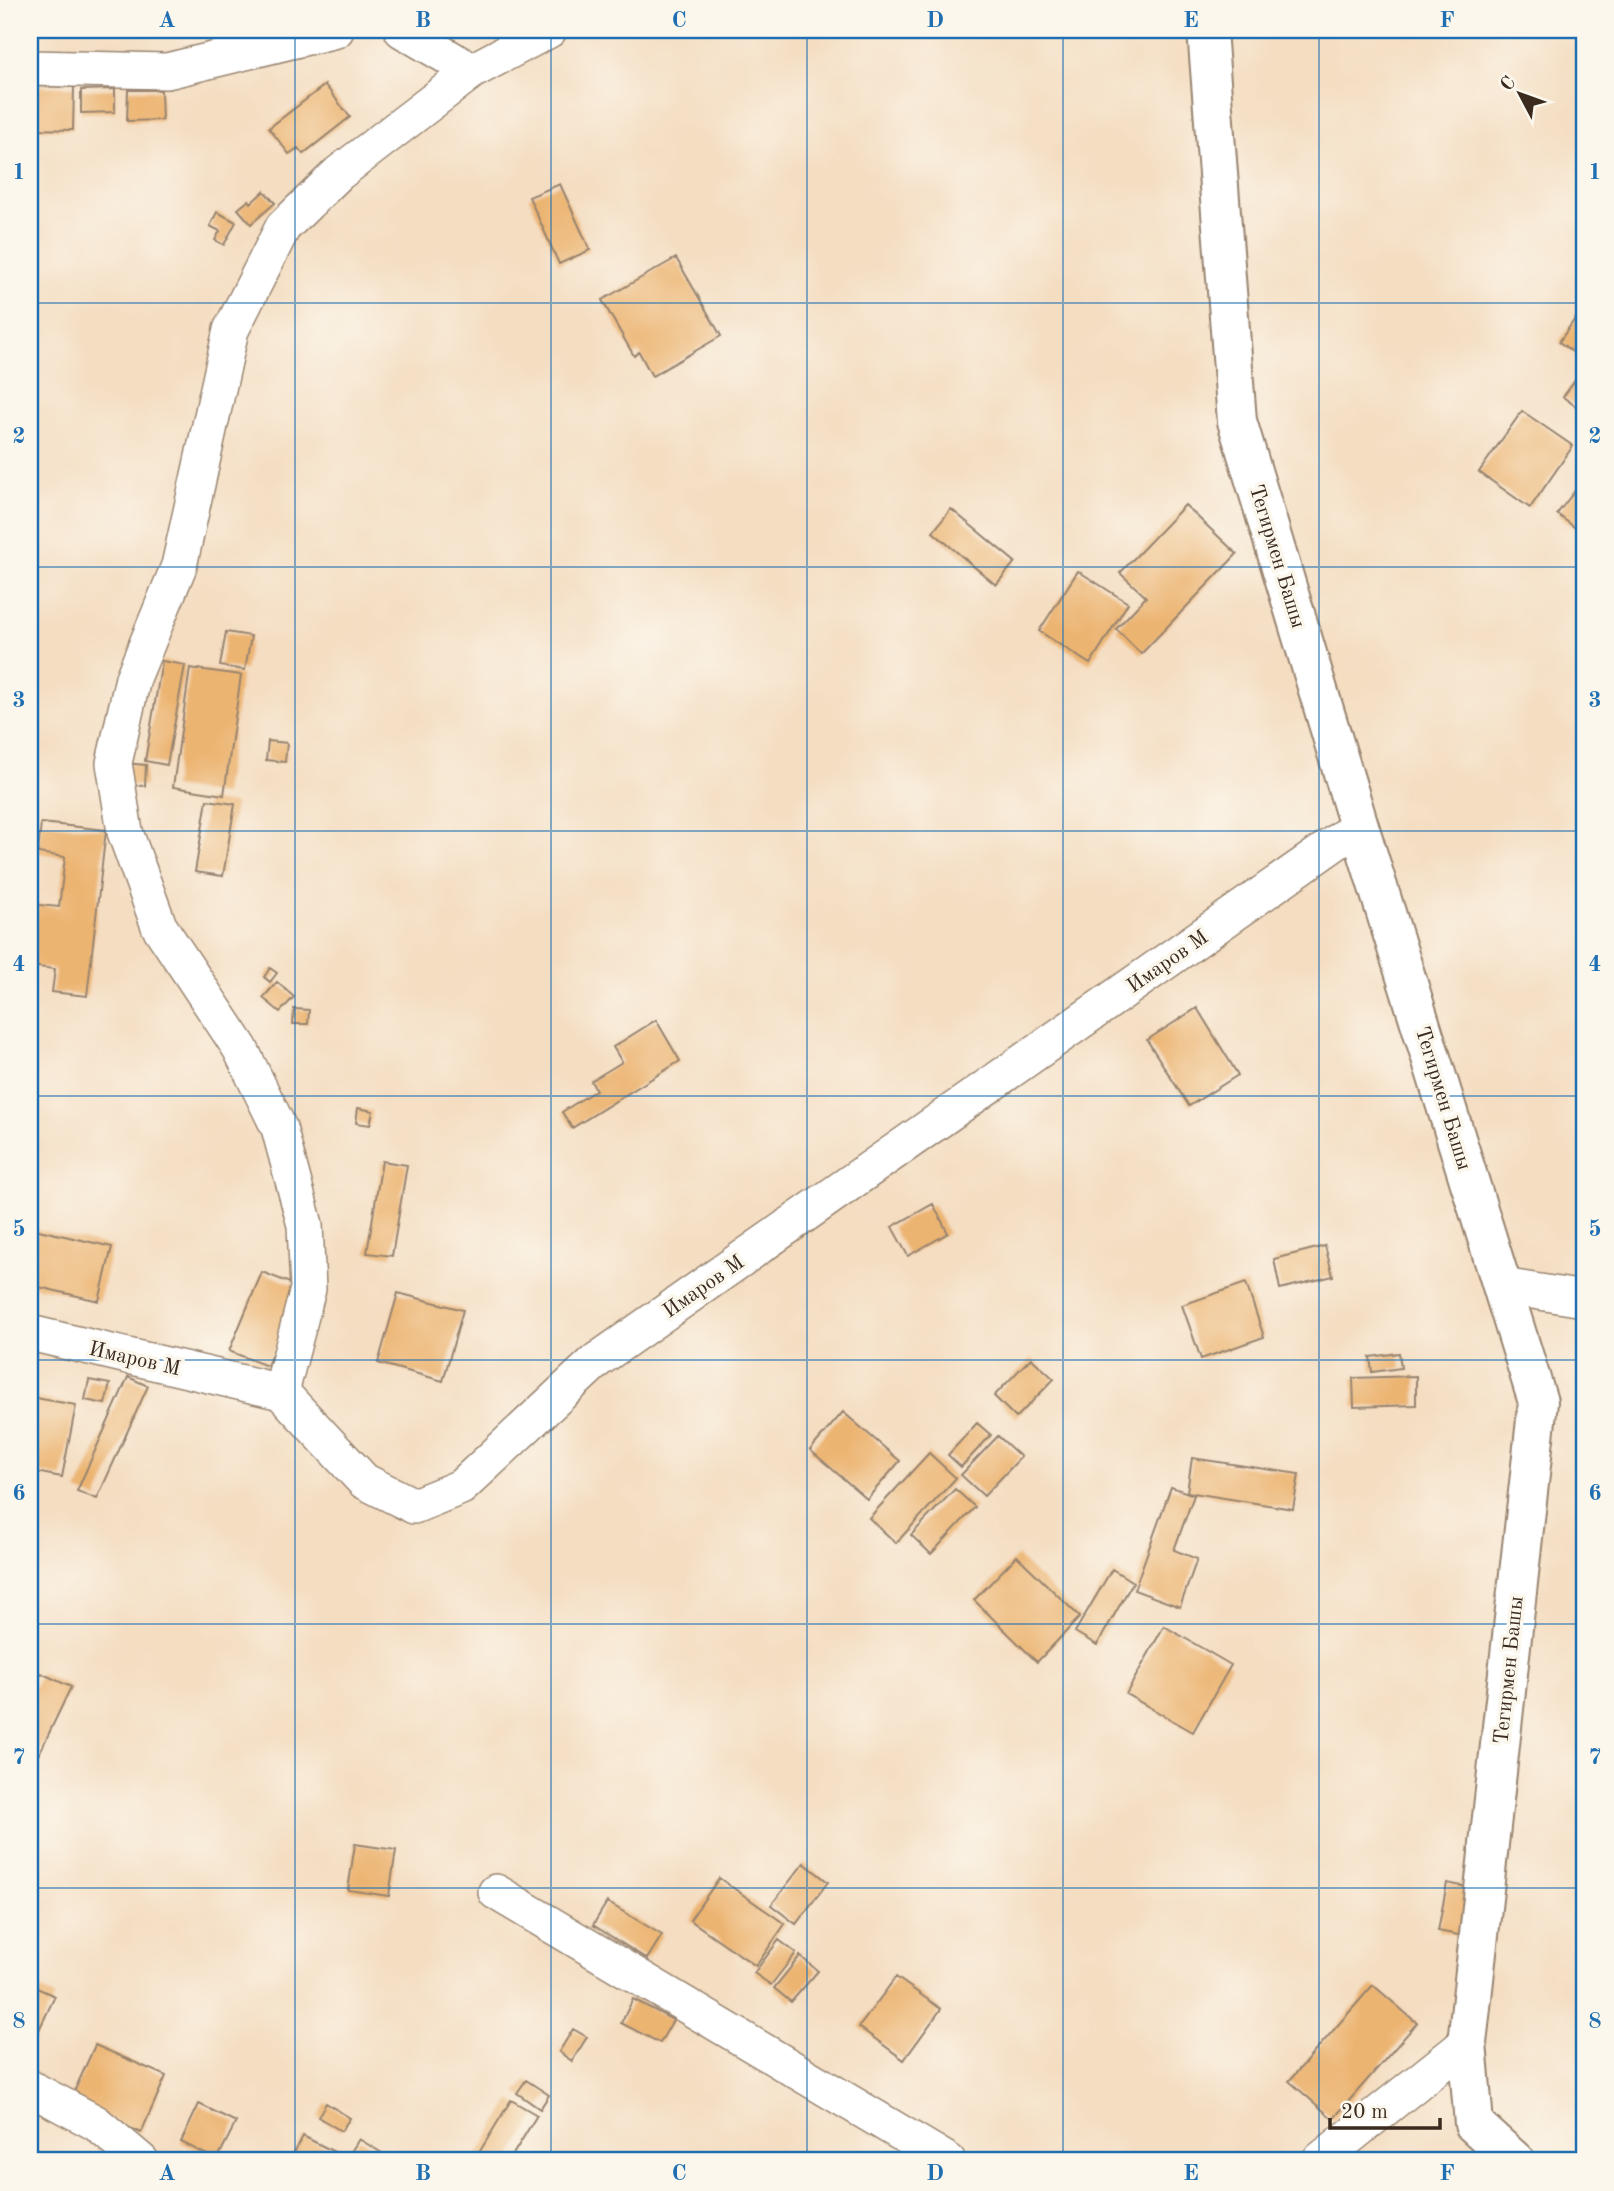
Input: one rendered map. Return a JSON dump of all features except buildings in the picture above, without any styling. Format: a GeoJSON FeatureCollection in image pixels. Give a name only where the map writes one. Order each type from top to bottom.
{"type":"FeatureCollection","features":[{"type":"Feature","properties":{"kind":"street"},"geometry":{"type":"LineString","coordinates":[[30,68],[167,71],[336,30]]}},
{"type":"Feature","properties":{"kind":"street"},"geometry":{"type":"LineString","coordinates":[[402,30],[472,71]]}},
{"type":"Feature","properties":{"kind":"street"},"geometry":{"type":"LineString","coordinates":[[281,1392],[308,1289],[302,1212],[279,1128],[240,1048],[159,926],[125,832],[114,763],[133,678],[179,566],[231,330],[283,227],[340,173],[472,71],[549,30]]}},
{"type":"Feature","properties":{"kind":"street","name":"Тегирмен Башы"},"geometry":{"type":"LineString","coordinates":[[1207,30],[1237,421],[1359,826],[1538,1402],[1467,2043],[1474,2124],[1515,2161]]}},
{"type":"Feature","properties":{"kind":"street","name":"Имаров М"},"geometry":{"type":"LineString","coordinates":[[30,1333],[281,1392],[364,1481],[414,1506],[461,1487],[596,1361],[1359,826]]}},
{"type":"Feature","properties":{"kind":"street"},"geometry":{"type":"LineString","coordinates":[[1502,1286],[1584,1298]]}},
{"type":"Feature","properties":{"kind":"street"},"geometry":{"type":"LineString","coordinates":[[496,1892],[948,2161]]}},
{"type":"Feature","properties":{"kind":"street"},"geometry":{"type":"LineString","coordinates":[[1319,2161],[1467,2043]]}},
{"type":"Feature","properties":{"kind":"street"},"geometry":{"type":"LineString","coordinates":[[30,2088],[96,2123],[141,2161]]}}]}
